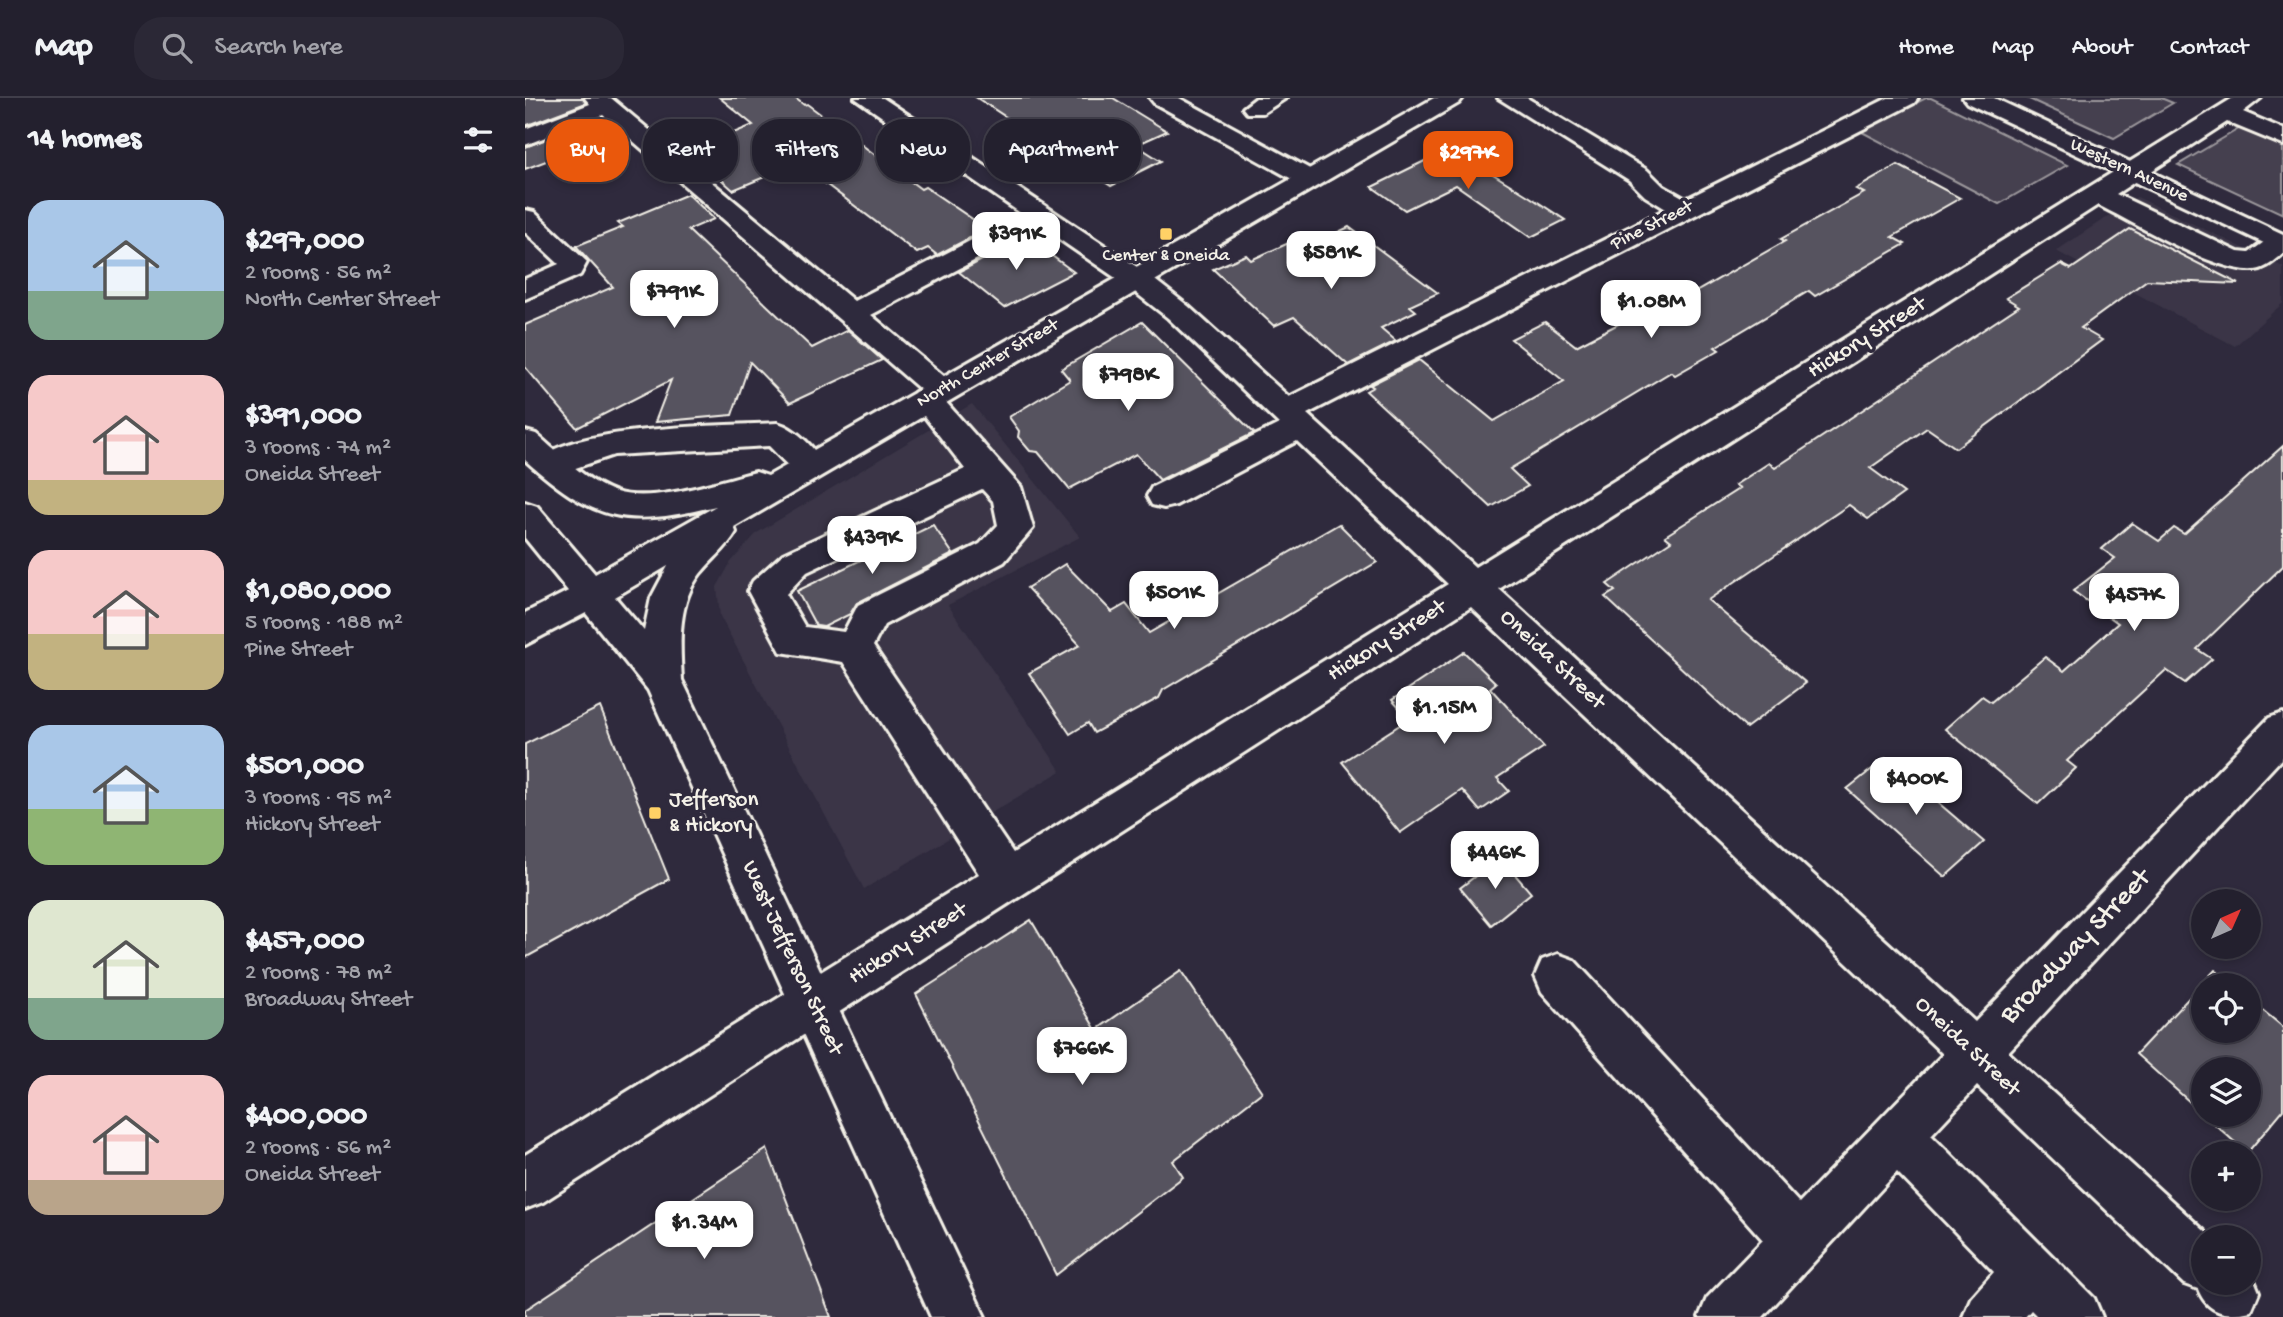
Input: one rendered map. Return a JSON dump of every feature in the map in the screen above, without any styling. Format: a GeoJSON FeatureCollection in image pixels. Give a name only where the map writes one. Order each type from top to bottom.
{"type":"FeatureCollection","features":[{"type":"Feature","properties":{"kind":"street","name":"Oneida Street"},"geometry":{"type":"LineString","coordinates":[[867,98],[1136,279],[1178,312],[2191,1254]]}},
{"type":"Feature","properties":{"kind":"street"},"geometry":{"type":"LineString","coordinates":[[1162,98],[1310,179]]}},
{"type":"Feature","properties":{"kind":"street"},"geometry":{"type":"LineString","coordinates":[[1510,98],[1638,175],[1654,191],[1685,209]]}},
{"type":"Feature","properties":{"kind":"street","name":"Pine Street"},"geometry":{"type":"LineString","coordinates":[[1164,496],[1293,419],[1685,209],[1906,98]]}},
{"type":"Feature","properties":{"kind":"street","name":"Western Avenue"},"geometry":{"type":"LineString","coordinates":[[1975,98],[2282,244]]}},
{"type":"Feature","properties":{"kind":"street","name":"Hickory Street"},"geometry":{"type":"LineString","coordinates":[[525,1184],[2249,98]]}},
{"type":"Feature","properties":{"kind":"street","name":"North Center Street"},"geometry":{"type":"LineString","coordinates":[[525,630],[1446,99]]}},
{"type":"Feature","properties":{"kind":"street"},"geometry":{"type":"LineString","coordinates":[[525,138],[602,102],[850,314],[933,395],[986,473],[1009,496],[1016,528],[992,553],[871,615],[855,648]]}},
{"type":"Feature","properties":{"kind":"street"},"geometry":{"type":"LineString","coordinates":[[2225,113],[2283,138]]}},
{"type":"Feature","properties":{"kind":"street"},"geometry":{"type":"LineString","coordinates":[[2096,194],[2232,260],[2255,262],[2282,244]]}},
{"type":"Feature","properties":{"kind":"street"},"geometry":{"type":"LineString","coordinates":[[2163,227],[2198,204]]}},
{"type":"Feature","properties":{"kind":"street"},"geometry":{"type":"LineString","coordinates":[[850,314],[1041,215]]}},
{"type":"Feature","properties":{"kind":"street"},"geometry":{"type":"LineString","coordinates":[[525,290],[571,270],[573,262],[531,231]]}},
{"type":"Feature","properties":{"kind":"street"},"geometry":{"type":"LineString","coordinates":[[552,464],[587,450],[614,444],[777,434],[799,471]]}},
{"type":"Feature","properties":{"kind":"street"},"geometry":{"type":"LineString","coordinates":[[525,442],[585,491],[610,503],[645,506],[799,471]]}},
{"type":"Feature","properties":{"kind":"street"},"geometry":{"type":"LineString","coordinates":[[663,680],[660,635],[665,606],[692,556],[799,471]]}},
{"type":"Feature","properties":{"kind":"street"},"geometry":{"type":"LineString","coordinates":[[855,648],[794,641],[766,591],[795,563],[986,473]]}},
{"type":"Feature","properties":{"kind":"street","name":"West Jefferson Street"},"geometry":{"type":"LineString","coordinates":[[525,515],[663,680],[958,1317]]}},
{"type":"Feature","properties":{"kind":"street"},"geometry":{"type":"LineString","coordinates":[[855,648],[1007,881]]}},
{"type":"Feature","properties":{"kind":"street","name":"Broadway Street"},"geometry":{"type":"LineString","coordinates":[[1725,1317],[2283,730]]}},
{"type":"Feature","properties":{"kind":"street"},"geometry":{"type":"LineString","coordinates":[[1558,976],[1797,1239]]}},
{"type":"Feature","properties":{"kind":"street"},"geometry":{"type":"LineString","coordinates":[[1898,1137],[2075,1317]]}},
{"type":"Feature","properties":{"kind":"street"},"geometry":{"type":"LineString","coordinates":[[1990,1317],[2029,1271]]}},
{"type":"Feature","properties":{"kind":"shaded area"},"geometry":{"type":"Polygon","coordinates":[[[1926,98],[1931,98],[2067,165],[1999,204],[1860,131],[1926,98]]]}},
{"type":"Feature","properties":{"kind":"shaded area"},"geometry":{"type":"Polygon","coordinates":[[[2027,98],[2161,98],[2173,103],[2114,138],[2027,98]]]}},
{"type":"Feature","properties":{"kind":"shaded area"},"geometry":{"type":"Polygon","coordinates":[[[2242,127],[2283,144],[2283,214],[2178,165],[2242,127]]]}},
{"type":"Feature","properties":{"kind":"shaded area"},"geometry":{"type":"Polygon","coordinates":[[[2137,197],[2283,267],[2283,303],[2235,346],[2056,251],[2137,197]]]}},
{"type":"Feature","properties":{"kind":"shaded area"},"geometry":{"type":"Polygon","coordinates":[[[972,404],[1080,537],[948,605],[1061,771],[864,889],[720,616],[717,587],[731,562],[757,533],[972,404]]]}},
{"type":"Feature","properties":{"kind":"building"},"geometry":{"type":"Polygon","coordinates":[[[525,98],[582,98],[586,103],[525,126],[525,98]]]}},
{"type":"Feature","properties":{"kind":"building"},"geometry":{"type":"Polygon","coordinates":[[[720,98],[795,98],[827,119],[752,119],[752,124],[720,98]]]}},
{"type":"Feature","properties":{"kind":"building"},"geometry":{"type":"Polygon","coordinates":[[[977,98],[1113,98],[1167,131],[1141,143],[1141,119],[1009,119],[977,98]]]}},
{"type":"Feature","properties":{"kind":"building"},"geometry":{"type":"Polygon","coordinates":[[[752,125],[752,182],[733,190],[724,182],[738,182],[738,131],[752,125]]]}},
{"type":"Feature","properties":{"kind":"building"},"geometry":{"type":"Polygon","coordinates":[[[546,139],[546,161],[525,169],[525,147],[546,139]]]}},
{"type":"Feature","properties":{"kind":"building"},"geometry":{"type":"Polygon","coordinates":[[[862,145],[876,155],[876,182],[912,182],[921,189],[925,187],[987,229],[937,255],[928,248],[917,253],[823,182],[862,182],[862,145]]]}},
{"type":"Feature","properties":{"kind":"building"},"geometry":{"type":"Polygon","coordinates":[[[1141,148],[1161,161],[1141,171],[1141,148]]]}},
{"type":"Feature","properties":{"kind":"building"},"geometry":{"type":"Polygon","coordinates":[[[1451,148],[1565,220],[1531,237],[1456,185],[1405,210],[1372,187],[1451,148]]]}},
{"type":"Feature","properties":{"kind":"building"},"geometry":{"type":"Polygon","coordinates":[[[1898,165],[1960,198],[1892,237],[1905,244],[1815,296],[1809,291],[1715,347],[1719,350],[1675,375],[1671,372],[1510,469],[1528,486],[1491,507],[1366,391],[1373,387],[1370,385],[1419,360],[1494,421],[1564,381],[1511,339],[1545,322],[1576,346],[1649,308],[1657,314],[1785,241],[1781,239],[1864,193],[1856,189],[1898,165]]]}},
{"type":"Feature","properties":{"kind":"building"},"geometry":{"type":"Polygon","coordinates":[[[688,194],[714,219],[688,230],[812,348],[848,330],[882,360],[790,403],[750,362],[732,415],[655,422],[671,380],[577,428],[525,367],[525,325],[613,287],[576,246],[623,227],[618,223],[688,194]]]}},
{"type":"Feature","properties":{"kind":"building"},"geometry":{"type":"Polygon","coordinates":[[[1349,227],[1438,293],[1410,306],[1416,311],[1381,328],[1396,341],[1348,365],[1294,317],[1274,326],[1213,269],[1246,255],[1251,260],[1291,242],[1300,250],[1349,227]]]}},
{"type":"Feature","properties":{"kind":"building"},"geometry":{"type":"Polygon","coordinates":[[[2130,229],[2239,284],[2147,280],[2081,328],[2102,340],[1956,448],[1927,428],[1870,468],[1904,493],[1868,519],[1849,505],[1708,600],[1806,683],[1746,728],[1605,597],[1615,591],[1607,584],[1671,541],[1665,536],[1740,488],[1735,485],[1769,463],[1775,468],[2019,306],[2006,298],[2061,264],[2071,269],[2130,229]]]}},
{"type":"Feature","properties":{"kind":"building"},"geometry":{"type":"Polygon","coordinates":[[[1026,237],[1074,272],[1004,308],[959,272],[1026,237]]]}},
{"type":"Feature","properties":{"kind":"building"},"geometry":{"type":"Polygon","coordinates":[[[1142,322],[1254,433],[1160,480],[1136,454],[1069,489],[1038,452],[1030,451],[1018,437],[1019,431],[1009,417],[1070,380],[1061,369],[1142,322]]]}},
{"type":"Feature","properties":{"kind":"building"},"geometry":{"type":"Polygon","coordinates":[[[2283,446],[2283,566],[2197,649],[2212,659],[2185,683],[2166,670],[2067,761],[2076,768],[2038,804],[1945,729],[1982,696],[1991,702],[2045,657],[2064,671],[2118,623],[2073,591],[2115,558],[2102,549],[2132,523],[2159,541],[2174,528],[2184,534],[2283,446]]]}},
{"type":"Feature","properties":{"kind":"building"},"geometry":{"type":"Polygon","coordinates":[[[1339,524],[1377,562],[1163,690],[1159,698],[1094,733],[1088,723],[1070,734],[1029,673],[1080,645],[1027,588],[1065,564],[1112,612],[1126,604],[1149,633],[1339,524]]]}},
{"type":"Feature","properties":{"kind":"building"},"geometry":{"type":"Polygon","coordinates":[[[933,525],[953,554],[857,603],[850,614],[824,627],[816,626],[797,591],[933,525]]]}},
{"type":"Feature","properties":{"kind":"building"},"geometry":{"type":"Polygon","coordinates":[[[1464,652],[1496,683],[1490,688],[1544,747],[1497,778],[1509,791],[1480,811],[1462,790],[1400,833],[1342,762],[1409,719],[1392,700],[1464,652]]]}},
{"type":"Feature","properties":{"kind":"building"},"geometry":{"type":"Polygon","coordinates":[[[600,707],[669,879],[525,958],[525,744],[600,707]]]}},
{"type":"Feature","properties":{"kind":"building"},"geometry":{"type":"Polygon","coordinates":[[[1886,758],[1984,842],[1945,877],[1847,789],[1886,758]]]}},
{"type":"Feature","properties":{"kind":"building"},"geometry":{"type":"Polygon","coordinates":[[[1500,857],[1531,893],[1491,925],[1460,888],[1500,857]]]}},
{"type":"Feature","properties":{"kind":"building"},"geometry":{"type":"Polygon","coordinates":[[[1031,920],[1096,1030],[1181,971],[1262,1092],[1173,1161],[1183,1177],[1056,1275],[916,994],[1031,920]]]}},
{"type":"Feature","properties":{"kind":"building"},"geometry":{"type":"Polygon","coordinates":[[[2191,996],[2191,1043],[2261,1043],[2261,1009],[2283,1027],[2283,1110],[2257,1141],[2233,1141],[2218,1127],[2261,1127],[2261,1057],[2191,1057],[2191,1103],[2136,1054],[2191,996]]]}},
{"type":"Feature","properties":{"kind":"building"},"geometry":{"type":"Polygon","coordinates":[[[767,1149],[831,1317],[525,1317],[525,1310],[767,1149]]]}},
{"type":"Feature","properties":{"kind":"place","name":"Center & Oneida"},"geometry":{"type":"Point","coordinates":[1166,234]}},
{"type":"Feature","properties":{"kind":"place","name":"Jefferson & Hickory"},"geometry":{"type":"Point","coordinates":[655,813]}}]}
